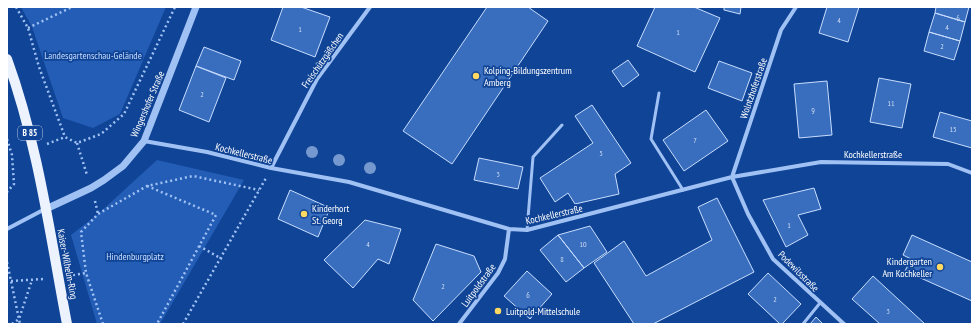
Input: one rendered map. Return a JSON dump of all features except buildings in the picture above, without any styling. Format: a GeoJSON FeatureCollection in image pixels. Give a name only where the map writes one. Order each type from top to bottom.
{"type":"FeatureCollection","features":[{"type":"Feature","properties":{"kind":"main road","name":"B 85"},"geometry":{"type":"LineString","coordinates":[[7,59],[19,92],[35,149],[46,209]]}},
{"type":"Feature","properties":{"kind":"main road","name":"Kaiser-Wilhelm-Ring"},"geometry":{"type":"LineString","coordinates":[[46,209],[68,324]]}},
{"type":"Feature","properties":{"kind":"street","name":"Wingershofer Straße"},"geometry":{"type":"LineString","coordinates":[[46,209],[91,188],[104,180],[123,166],[144,141],[196,7]]}},
{"type":"Feature","properties":{"kind":"street","name":"Freischützgäßchen"},"geometry":{"type":"LineString","coordinates":[[271,168],[316,79],[370,7]]}},
{"type":"Feature","properties":{"kind":"street","name":"Wolntzhoferstraße"},"geometry":{"type":"LineString","coordinates":[[732,177],[782,30],[796,7]]}},
{"type":"Feature","properties":{"kind":"street","name":"Kochkellerstraße"},"geometry":{"type":"LineString","coordinates":[[144,141],[207,152],[271,168],[349,182],[509,229],[527,230],[732,177],[821,162],[948,164],[972,173]]}},
{"type":"Feature","properties":{"kind":"street","name":"Podewilsstraße"},"geometry":{"type":"LineString","coordinates":[[732,177],[748,214],[773,259],[844,324]]}},
{"type":"Feature","properties":{"kind":"street"},"geometry":{"type":"LineString","coordinates":[[7,229],[46,209]]}},
{"type":"Feature","properties":{"kind":"street","name":"Luitpoldstraße"},"geometry":{"type":"LineString","coordinates":[[459,324],[498,273],[505,259],[509,229]]}},
{"type":"Feature","properties":{"kind":"lane"},"geometry":{"type":"LineString","coordinates":[[659,93],[651,139],[683,190]]}},
{"type":"Feature","properties":{"kind":"lane"},"geometry":{"type":"LineString","coordinates":[[527,230],[533,158],[562,125]]}},
{"type":"Feature","properties":{"kind":"lane"},"geometry":{"type":"LineString","coordinates":[[803,324],[820,303]]}},
{"type":"Feature","properties":{"kind":"path"},"geometry":{"type":"LineString","coordinates":[[16,7],[28,28],[39,67],[65,137],[77,143],[101,134],[124,114],[175,7]]}},
{"type":"Feature","properties":{"kind":"path"},"geometry":{"type":"LineString","coordinates":[[28,28],[72,7]]}},
{"type":"Feature","properties":{"kind":"path"},"geometry":{"type":"LineString","coordinates":[[7,139],[12,155],[14,184],[7,192]]}},
{"type":"Feature","properties":{"kind":"path"},"geometry":{"type":"LineString","coordinates":[[103,324],[86,273],[81,232],[98,214],[147,186],[192,176],[259,190],[222,259],[183,324]]}},
{"type":"Feature","properties":{"kind":"path"},"geometry":{"type":"LineString","coordinates":[[147,186],[216,215],[157,324]]}},
{"type":"Feature","properties":{"kind":"path"},"geometry":{"type":"LineString","coordinates":[[199,246],[222,259]]}},
{"type":"Feature","properties":{"kind":"path"},"geometry":{"type":"LineString","coordinates":[[7,262],[20,324]]}},
{"type":"Feature","properties":{"kind":"path"},"geometry":{"type":"LineString","coordinates":[[11,281],[32,280],[19,319],[12,324]]}},
{"type":"Feature","properties":{"kind":"green space","name":"Landesgartenschau-Gelände"},"geometry":{"type":"Polygon","coordinates":[[[21,7],[166,7],[120,114],[93,128],[63,118],[32,27],[21,7]]]}},
{"type":"Feature","properties":{"kind":"green space","name":"Hindenburgplatz"},"geometry":{"type":"Polygon","coordinates":[[[157,160],[244,180],[160,324],[97,324],[71,235],[98,214],[157,160]]]}},
{"type":"Feature","properties":{"kind":"place","name":"Kolping-Bildungszentrum Amberg"},"geometry":{"type":"Point","coordinates":[476,76]}},
{"type":"Feature","properties":{"kind":"place","name":"Kinderhort St. Georg"},"geometry":{"type":"Point","coordinates":[304,214]}},
{"type":"Feature","properties":{"kind":"place","name":"Kindergarten Am Kochkeller"},"geometry":{"type":"Point","coordinates":[940,267]}},
{"type":"Feature","properties":{"kind":"place","name":"Luitpold-Mittelschule"},"geometry":{"type":"Point","coordinates":[498,311]}}]}
